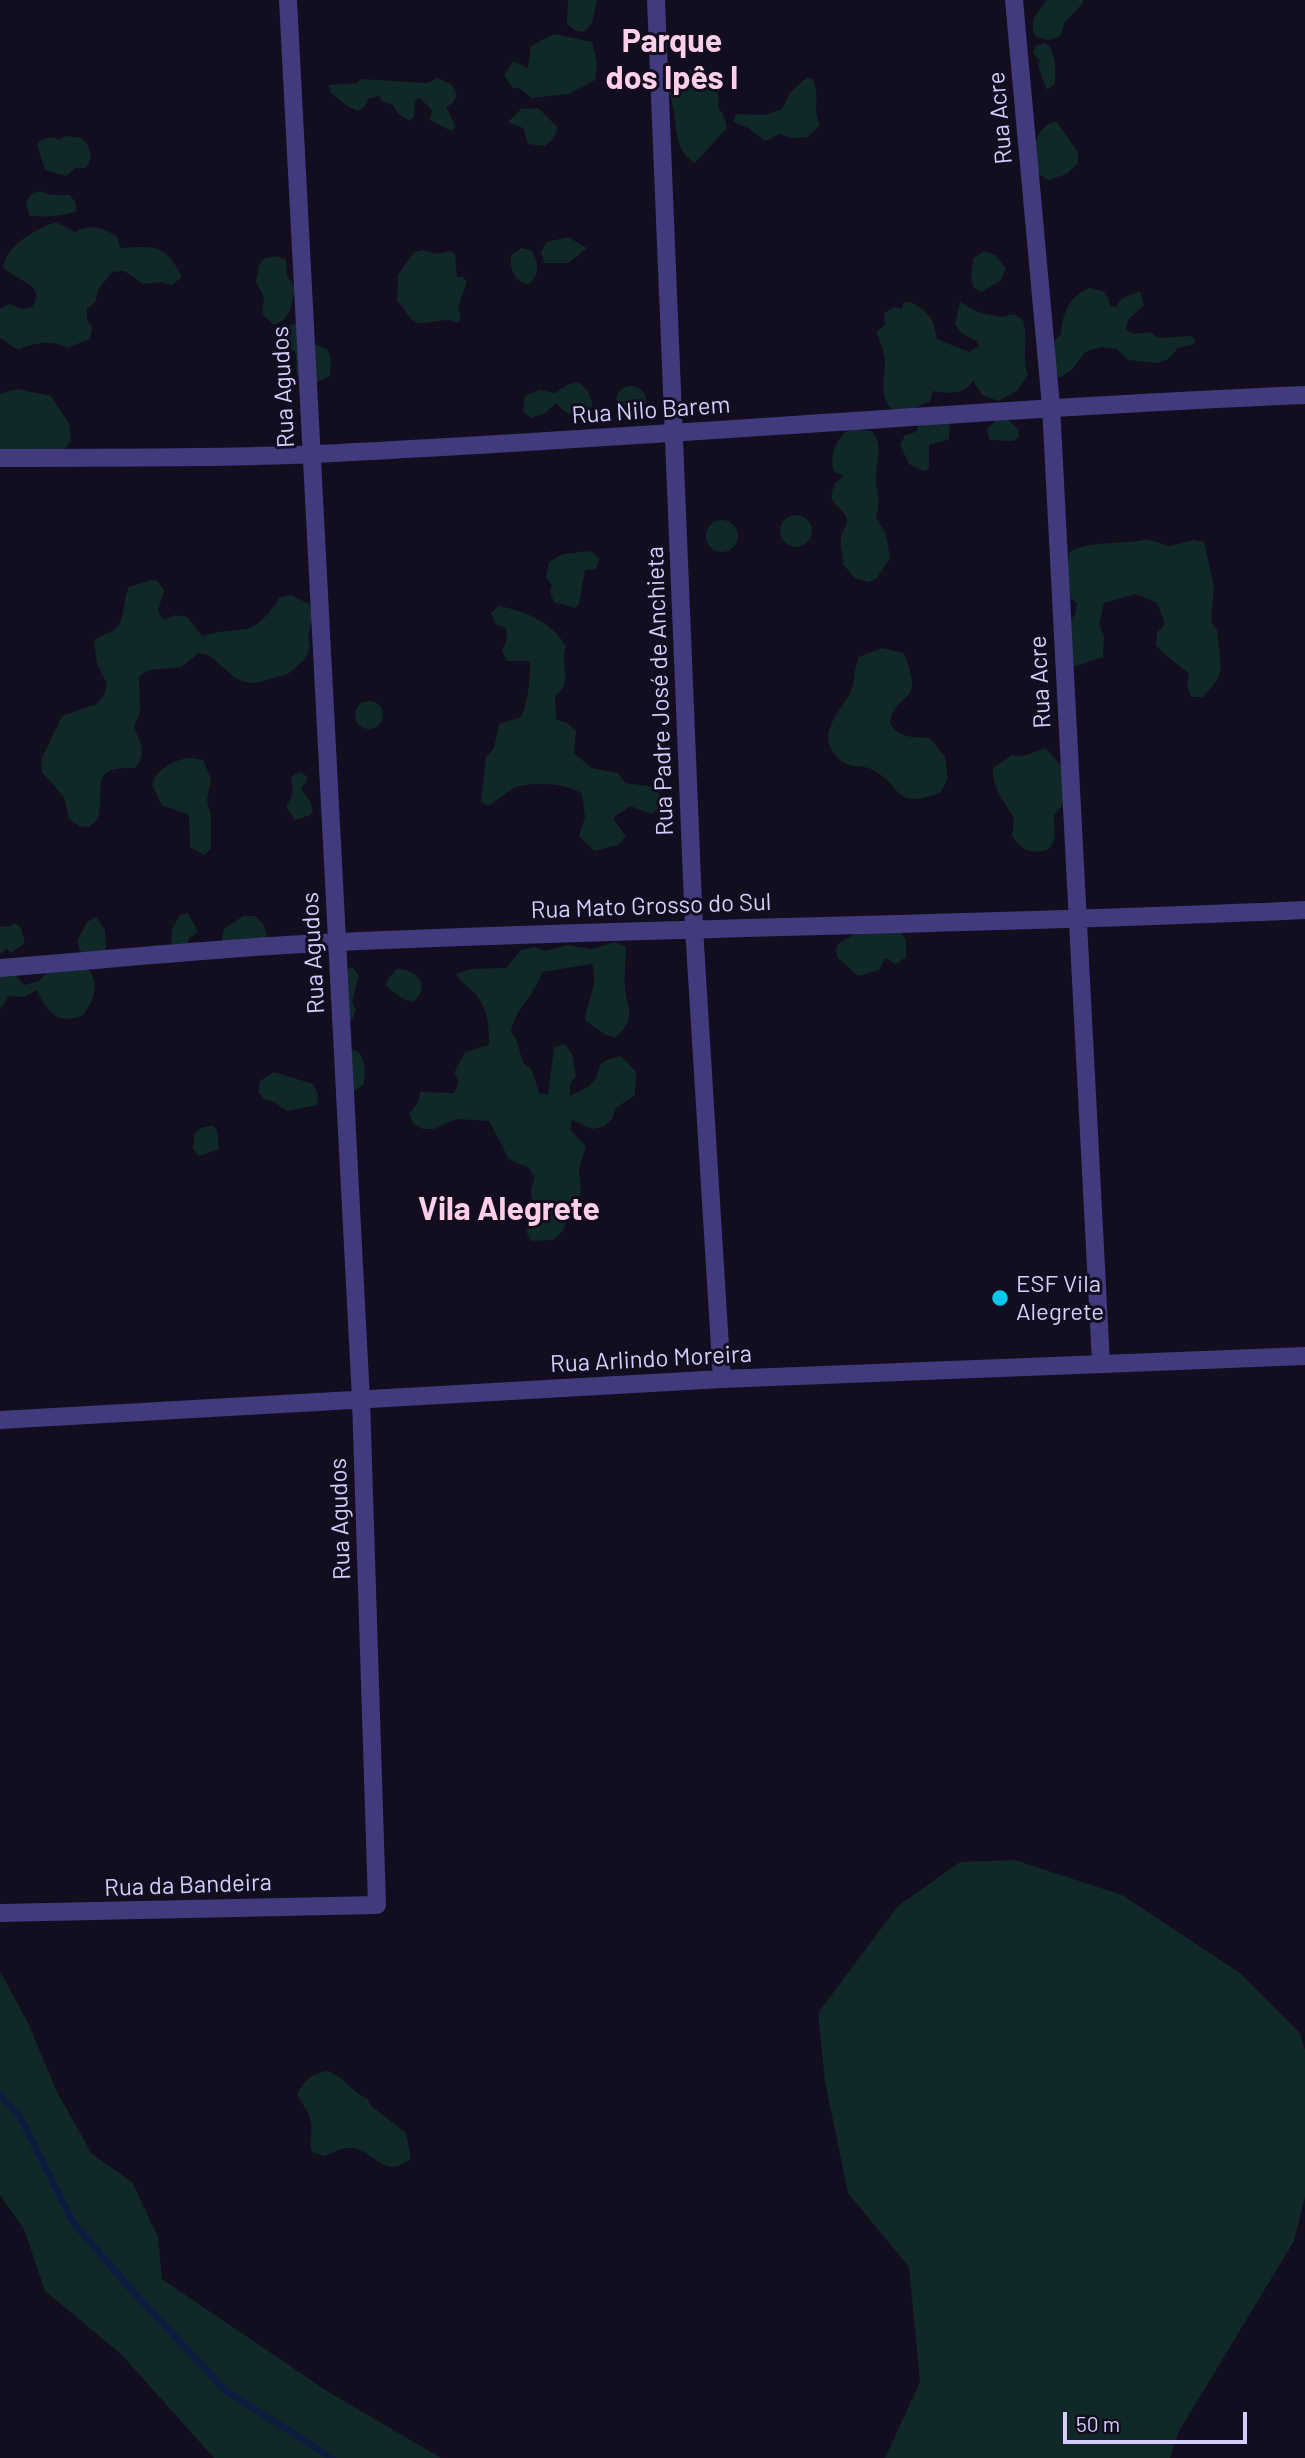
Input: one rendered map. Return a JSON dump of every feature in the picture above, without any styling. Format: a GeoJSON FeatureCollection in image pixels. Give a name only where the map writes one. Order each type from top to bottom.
{"type":"FeatureCollection","features":[{"type":"Feature","properties":{"kind":"street","name":"Rua Agudos"},"geometry":{"type":"LineString","coordinates":[[288,0],[361,1399],[377,1905]]}},
{"type":"Feature","properties":{"kind":"street","name":"Rua Padre José de Anchieta"},"geometry":{"type":"LineString","coordinates":[[656,0],[694,928],[722,1379]]}},
{"type":"Feature","properties":{"kind":"street","name":"Rua Acre"},"geometry":{"type":"LineString","coordinates":[[1014,0],[1051,406],[1101,1363]]}},
{"type":"Feature","properties":{"kind":"street","name":"Rua Nilo Barem"},"geometry":{"type":"LineString","coordinates":[[0,458],[311,454],[674,434],[1051,406],[1305,395]]}},
{"type":"Feature","properties":{"kind":"street","name":"Rua Mato Grosso do Sul"},"geometry":{"type":"LineString","coordinates":[[0,968],[337,942],[694,928],[1076,921],[1305,910]]}},
{"type":"Feature","properties":{"kind":"street","name":"Rua Arlindo Moreira"},"geometry":{"type":"LineString","coordinates":[[0,1420],[722,1379],[1305,1356]]}},
{"type":"Feature","properties":{"kind":"street","name":"Rua da Bandeira"},"geometry":{"type":"LineString","coordinates":[[0,1913],[377,1905]]}},
{"type":"Feature","properties":{"kind":"green space"},"geometry":{"type":"Polygon","coordinates":[[[568,0],[597,0],[592,23],[584,32],[576,31],[567,24],[568,0]]]}},
{"type":"Feature","properties":{"kind":"green space"},"geometry":{"type":"Polygon","coordinates":[[[1046,0],[1083,0],[1065,22],[1060,36],[1048,40],[1035,36],[1033,30],[1036,16],[1046,0]]]}},
{"type":"Feature","properties":{"kind":"green space"},"geometry":{"type":"Polygon","coordinates":[[[554,34],[592,42],[597,63],[595,80],[569,94],[532,98],[519,88],[513,88],[504,75],[513,61],[528,68],[531,46],[554,34]]]}},
{"type":"Feature","properties":{"kind":"green space"},"geometry":{"type":"Polygon","coordinates":[[[1044,43],[1051,49],[1055,67],[1055,84],[1047,90],[1038,66],[1040,61],[1033,53],[1035,46],[1044,43]]]}},
{"type":"Feature","properties":{"kind":"green space"},"geometry":{"type":"Polygon","coordinates":[[[696,67],[703,69],[715,82],[718,107],[727,128],[695,163],[687,157],[678,140],[668,91],[676,76],[696,67]]]}},
{"type":"Feature","properties":{"kind":"green space"},"geometry":{"type":"Polygon","coordinates":[[[807,77],[812,79],[815,85],[816,113],[820,125],[808,137],[791,138],[780,134],[765,141],[748,128],[733,122],[736,114],[765,115],[782,109],[790,93],[807,77]]]}},
{"type":"Feature","properties":{"kind":"green space"},"geometry":{"type":"Polygon","coordinates":[[[437,78],[452,85],[457,95],[453,103],[446,107],[456,127],[451,131],[430,120],[432,110],[420,98],[415,101],[414,117],[409,121],[398,113],[393,105],[382,101],[380,96],[369,98],[365,106],[358,111],[330,92],[329,85],[357,83],[361,79],[427,83],[437,78]]]}},
{"type":"Feature","properties":{"kind":"green space"},"geometry":{"type":"Polygon","coordinates":[[[538,108],[558,128],[553,139],[545,146],[528,144],[523,128],[508,122],[521,109],[538,108]]]}},
{"type":"Feature","properties":{"kind":"green space"},"geometry":{"type":"Polygon","coordinates":[[[1056,121],[1078,152],[1078,163],[1067,174],[1048,180],[1034,171],[1034,148],[1043,129],[1056,121]]]}},
{"type":"Feature","properties":{"kind":"green space"},"geometry":{"type":"Polygon","coordinates":[[[65,136],[82,138],[88,145],[91,157],[86,168],[75,168],[66,176],[45,170],[37,145],[40,140],[51,137],[60,140],[65,136]]]}},
{"type":"Feature","properties":{"kind":"green space"},"geometry":{"type":"Polygon","coordinates":[[[40,191],[50,195],[70,195],[76,203],[76,211],[53,216],[29,216],[26,201],[33,193],[40,191]]]}},
{"type":"Feature","properties":{"kind":"green space"},"geometry":{"type":"Polygon","coordinates":[[[56,222],[75,232],[92,227],[102,229],[118,237],[120,248],[158,249],[170,258],[182,277],[172,285],[160,282],[143,284],[124,271],[112,272],[98,290],[96,301],[87,309],[87,320],[92,328],[90,339],[67,348],[42,343],[18,350],[0,338],[0,309],[9,304],[21,309],[32,307],[37,297],[33,287],[3,268],[5,260],[23,239],[56,222]]]}},
{"type":"Feature","properties":{"kind":"green space"},"geometry":{"type":"Polygon","coordinates":[[[568,237],[587,248],[568,263],[544,263],[541,252],[547,242],[568,237]]]}},
{"type":"Feature","properties":{"kind":"green space"},"geometry":{"type":"Polygon","coordinates":[[[521,248],[531,250],[537,263],[537,272],[529,284],[517,278],[511,265],[511,255],[521,248]]]}},
{"type":"Feature","properties":{"kind":"green space"},"geometry":{"type":"Polygon","coordinates":[[[424,250],[435,254],[451,251],[455,255],[457,277],[463,277],[467,282],[458,307],[461,318],[458,323],[448,320],[418,323],[411,319],[397,302],[398,275],[414,252],[424,250]]]}},
{"type":"Feature","properties":{"kind":"green space"},"geometry":{"type":"Polygon","coordinates":[[[984,251],[995,255],[1006,269],[1000,281],[982,292],[974,288],[971,280],[973,259],[984,251]]]}},
{"type":"Feature","properties":{"kind":"green space"},"geometry":{"type":"Polygon","coordinates":[[[275,256],[286,259],[287,275],[296,290],[287,315],[274,325],[262,314],[264,297],[256,282],[259,265],[264,259],[275,256]]]}},
{"type":"Feature","properties":{"kind":"green space"},"geometry":{"type":"Polygon","coordinates":[[[1090,288],[1105,292],[1111,306],[1116,307],[1121,299],[1140,291],[1144,305],[1128,320],[1126,330],[1135,334],[1150,332],[1158,338],[1191,336],[1195,339],[1194,344],[1178,348],[1167,360],[1156,363],[1128,360],[1117,349],[1101,347],[1085,352],[1072,370],[1059,378],[1054,375],[1047,350],[1061,334],[1065,312],[1072,300],[1090,288]]]}},
{"type":"Feature","properties":{"kind":"green space"},"geometry":{"type":"Polygon","coordinates":[[[911,302],[930,317],[937,339],[969,352],[979,346],[977,341],[961,333],[955,324],[960,302],[980,313],[1003,317],[1014,314],[1023,320],[1028,375],[1017,391],[998,401],[982,395],[973,381],[965,389],[955,392],[933,391],[930,402],[907,411],[900,412],[888,405],[884,392],[884,357],[876,333],[885,324],[884,313],[894,307],[902,309],[903,303],[911,302]]]}},
{"type":"Feature","properties":{"kind":"green space"},"geometry":{"type":"Polygon","coordinates":[[[298,323],[312,343],[327,349],[331,359],[330,376],[310,385],[300,378],[296,371],[295,352],[283,342],[284,327],[298,323]]]}},
{"type":"Feature","properties":{"kind":"green space"},"geometry":{"type":"Polygon","coordinates":[[[579,382],[588,391],[593,405],[584,413],[569,414],[556,403],[545,413],[531,418],[523,412],[525,396],[540,390],[555,393],[569,384],[579,382]]]}},
{"type":"Feature","properties":{"kind":"green space"},"geometry":{"type":"Polygon","coordinates":[[[631,386],[642,390],[646,401],[642,412],[631,416],[620,412],[616,401],[620,390],[631,386]]]}},
{"type":"Feature","properties":{"kind":"green space"},"geometry":{"type":"Polygon","coordinates":[[[17,389],[51,396],[69,423],[71,441],[64,450],[0,466],[0,394],[17,389]]]}},
{"type":"Feature","properties":{"kind":"green space"},"geometry":{"type":"Polygon","coordinates":[[[950,418],[949,439],[929,445],[929,469],[923,471],[909,464],[900,445],[905,435],[916,432],[919,423],[950,418]]]}},
{"type":"Feature","properties":{"kind":"green space"},"geometry":{"type":"Polygon","coordinates":[[[1006,418],[1018,429],[1019,436],[1013,441],[989,440],[987,428],[995,421],[1006,418]]]}},
{"type":"Feature","properties":{"kind":"green space"},"geometry":{"type":"Polygon","coordinates":[[[851,428],[872,431],[878,447],[876,518],[886,534],[890,558],[877,578],[868,582],[854,578],[843,564],[841,541],[847,519],[832,499],[835,483],[844,476],[834,472],[833,453],[841,437],[851,428]]]}},
{"type":"Feature","properties":{"kind":"green space"},"geometry":{"type":"Polygon","coordinates":[[[796,515],[807,520],[812,531],[807,542],[796,547],[785,542],[780,531],[785,520],[796,515]]]}},
{"type":"Feature","properties":{"kind":"green space"},"geometry":{"type":"Polygon","coordinates":[[[722,520],[733,525],[738,536],[733,547],[722,552],[711,547],[706,536],[711,525],[722,520]]]}},
{"type":"Feature","properties":{"kind":"green space"},"geometry":{"type":"Polygon","coordinates":[[[1147,539],[1169,546],[1193,540],[1204,542],[1214,586],[1211,621],[1217,630],[1221,667],[1218,679],[1203,697],[1191,697],[1187,687],[1189,674],[1156,645],[1157,633],[1165,624],[1157,603],[1136,594],[1104,603],[1099,625],[1104,636],[1103,657],[1067,669],[1069,623],[1075,614],[1077,603],[1067,597],[1062,575],[1068,565],[1069,552],[1088,545],[1147,539]]]}},
{"type":"Feature","properties":{"kind":"green space"},"geometry":{"type":"Polygon","coordinates":[[[591,551],[599,558],[596,569],[585,570],[579,604],[575,608],[554,602],[550,592],[552,586],[546,577],[549,562],[563,554],[591,551]]]}},
{"type":"Feature","properties":{"kind":"green space"},"geometry":{"type":"Polygon","coordinates":[[[157,581],[164,590],[158,611],[164,620],[175,615],[187,617],[202,636],[253,626],[261,621],[280,597],[291,595],[309,604],[313,615],[308,637],[310,648],[305,659],[288,674],[256,683],[235,678],[210,656],[199,653],[181,667],[148,670],[139,677],[140,712],[134,727],[141,743],[139,763],[135,768],[110,771],[104,775],[98,819],[89,827],[79,826],[69,819],[64,797],[42,772],[41,760],[62,716],[96,704],[104,695],[107,684],[97,664],[94,641],[118,626],[129,587],[157,581]]]}},
{"type":"Feature","properties":{"kind":"green space"},"geometry":{"type":"Polygon","coordinates":[[[499,606],[537,619],[553,630],[566,646],[564,685],[555,696],[556,719],[567,723],[576,731],[574,753],[591,768],[618,773],[625,783],[649,786],[659,793],[663,805],[651,814],[630,806],[613,818],[626,837],[618,845],[594,851],[579,836],[585,817],[582,794],[576,790],[550,784],[523,785],[488,806],[481,802],[486,757],[494,748],[499,724],[521,717],[529,683],[530,661],[507,661],[502,651],[507,640],[506,628],[496,624],[491,613],[499,606]]]}},
{"type":"Feature","properties":{"kind":"green space"},"geometry":{"type":"Polygon","coordinates":[[[882,648],[904,653],[912,683],[911,691],[898,705],[890,723],[903,735],[930,738],[945,757],[948,779],[940,793],[915,799],[907,798],[875,771],[848,765],[832,751],[828,734],[852,689],[859,657],[882,648]]]}},
{"type":"Feature","properties":{"kind":"green space"},"geometry":{"type":"Polygon","coordinates":[[[369,701],[379,705],[383,715],[379,725],[369,729],[359,725],[355,715],[359,705],[369,701]]]}},
{"type":"Feature","properties":{"kind":"green space"},"geometry":{"type":"Polygon","coordinates":[[[1046,748],[1061,766],[1069,797],[1054,816],[1055,838],[1050,848],[1034,852],[1024,848],[1012,836],[1014,819],[997,789],[993,768],[1012,755],[1023,756],[1046,748]]]}},
{"type":"Feature","properties":{"kind":"green space"},"geometry":{"type":"Polygon","coordinates":[[[191,758],[203,760],[211,779],[207,800],[211,816],[211,849],[204,855],[190,847],[189,815],[162,805],[152,785],[157,775],[167,766],[191,758]]]}},
{"type":"Feature","properties":{"kind":"green space"},"geometry":{"type":"Polygon","coordinates":[[[299,772],[307,776],[301,789],[310,801],[313,811],[310,815],[295,820],[286,807],[293,793],[291,777],[299,772]]]}},
{"type":"Feature","properties":{"kind":"green space"},"geometry":{"type":"Polygon","coordinates":[[[188,913],[198,932],[188,939],[188,944],[171,945],[172,929],[180,915],[188,913]]]}},
{"type":"Feature","properties":{"kind":"green space"},"geometry":{"type":"Polygon","coordinates":[[[243,916],[255,916],[264,925],[267,939],[221,943],[224,929],[243,916]]]}},
{"type":"Feature","properties":{"kind":"green space"},"geometry":{"type":"Polygon","coordinates":[[[96,917],[105,930],[106,950],[88,958],[80,951],[77,941],[87,922],[96,917]]]}},
{"type":"Feature","properties":{"kind":"green space"},"geometry":{"type":"Polygon","coordinates":[[[15,923],[21,928],[25,943],[11,953],[7,949],[0,954],[0,926],[8,927],[15,923]]]}},
{"type":"Feature","properties":{"kind":"green space"},"geometry":{"type":"Polygon","coordinates":[[[862,930],[901,933],[906,940],[906,957],[896,964],[885,958],[879,970],[858,976],[838,958],[835,950],[839,943],[862,930]]]}},
{"type":"Feature","properties":{"kind":"green space"},"geometry":{"type":"Polygon","coordinates":[[[615,942],[626,947],[625,987],[629,1019],[615,1038],[604,1034],[585,1020],[594,979],[592,964],[542,972],[513,1024],[511,1032],[517,1041],[523,1063],[532,1070],[539,1093],[548,1095],[554,1047],[565,1044],[572,1054],[576,1076],[570,1085],[570,1096],[590,1085],[605,1061],[621,1056],[636,1072],[635,1095],[616,1108],[612,1119],[603,1127],[592,1129],[572,1120],[570,1130],[586,1146],[579,1169],[581,1192],[562,1232],[553,1240],[531,1241],[526,1231],[537,1210],[531,1194],[535,1178],[529,1168],[509,1159],[489,1121],[456,1119],[434,1129],[423,1129],[414,1124],[409,1114],[419,1101],[420,1092],[454,1093],[459,1082],[454,1073],[465,1052],[489,1045],[483,1006],[456,974],[471,969],[506,968],[521,950],[534,947],[546,951],[568,945],[592,949],[615,942]]]}},
{"type":"Feature","properties":{"kind":"green space"},"geometry":{"type":"Polygon","coordinates":[[[86,967],[95,984],[90,1004],[83,1015],[66,1019],[59,1017],[49,1010],[36,990],[24,997],[9,996],[0,1009],[0,973],[13,972],[24,985],[39,981],[50,969],[86,967]]]}},
{"type":"Feature","properties":{"kind":"green space"},"geometry":{"type":"Polygon","coordinates":[[[353,967],[359,976],[352,1001],[356,1010],[352,1020],[346,1021],[344,970],[353,967]]]}},
{"type":"Feature","properties":{"kind":"green space"},"geometry":{"type":"Polygon","coordinates":[[[397,969],[411,972],[420,979],[421,990],[413,1002],[403,999],[386,986],[387,980],[397,969]]]}},
{"type":"Feature","properties":{"kind":"green space"},"geometry":{"type":"Polygon","coordinates":[[[353,1049],[363,1060],[365,1074],[364,1084],[351,1094],[349,1053],[353,1049]]]}},
{"type":"Feature","properties":{"kind":"green space"},"geometry":{"type":"Polygon","coordinates":[[[274,1072],[313,1084],[318,1094],[317,1105],[287,1111],[264,1099],[258,1091],[260,1081],[274,1072]]]}},
{"type":"Feature","properties":{"kind":"green space"},"geometry":{"type":"Polygon","coordinates":[[[213,1126],[217,1130],[219,1149],[199,1156],[193,1149],[195,1133],[203,1127],[213,1126]]]}},
{"type":"Feature","properties":{"kind":"green space"},"geometry":{"type":"Polygon","coordinates":[[[1015,1860],[1122,1895],[1240,1973],[1300,2033],[1305,2050],[1305,2197],[1294,2241],[1178,2433],[1170,2458],[885,2458],[920,2382],[909,2267],[848,2193],[825,2082],[818,2013],[898,1906],[960,1862],[1015,1860]]]}},
{"type":"Feature","properties":{"kind":"green space"},"geometry":{"type":"Polygon","coordinates":[[[0,1971],[29,2025],[56,2090],[92,2154],[132,2182],[158,2237],[162,2279],[327,2391],[441,2458],[214,2458],[121,2354],[45,2291],[24,2229],[0,2195],[0,1971]]]}},
{"type":"Feature","properties":{"kind":"green space"},"geometry":{"type":"Polygon","coordinates":[[[327,2071],[368,2099],[370,2105],[406,2133],[411,2158],[394,2167],[386,2166],[366,2153],[350,2148],[323,2156],[312,2152],[310,2119],[297,2094],[309,2078],[327,2071]]]}},
{"type":"Feature","properties":{"kind":"waterway"},"geometry":{"type":"LineString","coordinates":[[0,2095],[20,2117],[73,2222],[128,2286],[226,2391],[332,2458]]}},
{"type":"Feature","properties":{"kind":"place","name":"ESF Vila Alegrete"},"geometry":{"type":"Point","coordinates":[1000,1298]}},
{"type":"Feature","properties":{"kind":"district","name":"Parque dos Ipês I"},"geometry":{"type":"Point","coordinates":[672,60]}},
{"type":"Feature","properties":{"kind":"district","name":"Vila Alegrete"},"geometry":{"type":"Point","coordinates":[509,1209]}}]}
